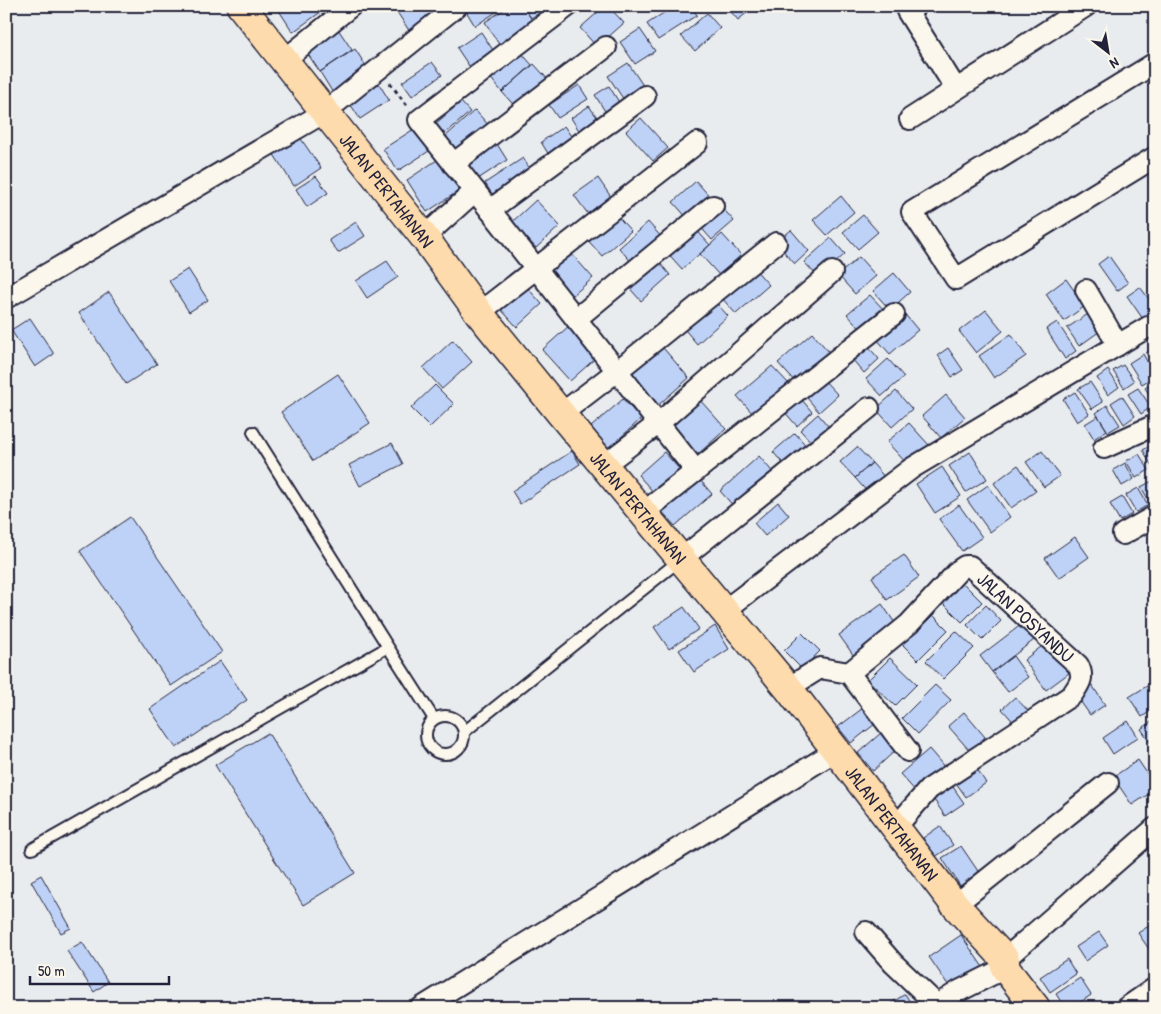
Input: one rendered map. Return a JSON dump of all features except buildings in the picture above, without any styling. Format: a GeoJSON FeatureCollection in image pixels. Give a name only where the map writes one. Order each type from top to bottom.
{"type":"FeatureCollection","features":[{"type":"Feature","properties":{"kind":"main road","name":"JALAN PERTAHANAN"},"geometry":{"type":"LineString","coordinates":[[241,6],[424,237],[479,313],[560,414],[644,512],[681,560],[725,610],[788,688],[867,788],[895,828],[955,905],[1005,963],[1036,1008]]}},
{"type":"Feature","properties":{"kind":"street"},"geometry":{"type":"LineString","coordinates":[[283,61],[351,6]]}},
{"type":"Feature","properties":{"kind":"street"},"geometry":{"type":"LineString","coordinates":[[6,298],[325,112],[457,6]]}},
{"type":"Feature","properties":{"kind":"street"},"geometry":{"type":"LineString","coordinates":[[568,6],[419,120],[696,471]]}},
{"type":"Feature","properties":{"kind":"street"},"geometry":{"type":"LineString","coordinates":[[916,6],[907,11],[956,89]]}},
{"type":"Feature","properties":{"kind":"street"},"geometry":{"type":"LineString","coordinates":[[910,119],[1086,6]]}},
{"type":"Feature","properties":{"kind":"street"},"geometry":{"type":"LineString","coordinates":[[453,164],[606,46]]}},
{"type":"Feature","properties":{"kind":"street"},"geometry":{"type":"LineString","coordinates":[[1155,62],[912,212],[956,279],[1155,157]]}},
{"type":"Feature","properties":{"kind":"street"},"geometry":{"type":"LineString","coordinates":[[490,210],[645,96]]}},
{"type":"Feature","properties":{"kind":"street"},"geometry":{"type":"LineString","coordinates":[[479,313],[697,143]]}},
{"type":"Feature","properties":{"kind":"street"},"geometry":{"type":"LineString","coordinates":[[424,237],[475,191]]}},
{"type":"Feature","properties":{"kind":"street"},"geometry":{"type":"LineString","coordinates":[[576,319],[713,206]]}},
{"type":"Feature","properties":{"kind":"street"},"geometry":{"type":"LineString","coordinates":[[560,414],[618,371],[776,243]]}},
{"type":"Feature","properties":{"kind":"street"},"geometry":{"type":"LineString","coordinates":[[604,465],[659,423],[832,272]]}},
{"type":"Feature","properties":{"kind":"street"},"geometry":{"type":"LineString","coordinates":[[1086,290],[1118,345]]}},
{"type":"Feature","properties":{"kind":"street"},"geometry":{"type":"LineString","coordinates":[[644,512],[894,314]]}},
{"type":"Feature","properties":{"kind":"street"},"geometry":{"type":"LineString","coordinates":[[725,610],[912,468],[1148,327],[1155,328]]}},
{"type":"Feature","properties":{"kind":"street"},"geometry":{"type":"LineString","coordinates":[[681,560],[870,408]]}},
{"type":"Feature","properties":{"kind":"street"},"geometry":{"type":"LineString","coordinates":[[1104,448],[1155,425]]}},
{"type":"Feature","properties":{"kind":"street"},"geometry":{"type":"LineString","coordinates":[[1123,534],[1155,516]]}},
{"type":"Feature","properties":{"kind":"street","name":"JALAN POSYANDU"},"geometry":{"type":"LineString","coordinates":[[849,673],[909,624],[959,570],[965,566],[970,566],[1078,665],[1082,673],[1080,684],[1072,695],[929,789],[895,828]]}},
{"type":"Feature","properties":{"kind":"street"},"geometry":{"type":"LineString","coordinates":[[788,688],[820,668],[849,673],[908,752]]}},
{"type":"Feature","properties":{"kind":"street"},"geometry":{"type":"LineString","coordinates":[[421,1008],[837,750]]}},
{"type":"Feature","properties":{"kind":"street"},"geometry":{"type":"LineString","coordinates":[[955,905],[1108,783]]}},
{"type":"Feature","properties":{"kind":"street"},"geometry":{"type":"LineString","coordinates":[[866,932],[935,1007],[1005,963],[1155,828]]}},
{"type":"Feature","properties":{"kind":"street"},"geometry":{"type":"LineString","coordinates":[[1126,1008],[1155,988]]}},
{"type":"Feature","properties":{"kind":"lane"},"geometry":{"type":"LineString","coordinates":[[253,432],[434,719]]}},
{"type":"Feature","properties":{"kind":"lane"},"geometry":{"type":"LineString","coordinates":[[464,732],[681,560]]}},
{"type":"Feature","properties":{"kind":"lane"},"geometry":{"type":"LineString","coordinates":[[32,850],[388,646]]}},
{"type":"Feature","properties":{"kind":"lane"},"geometry":{"type":"LineString","coordinates":[[441,716],[449,716],[456,719],[461,725],[464,739],[461,746],[455,751],[441,754],[434,752],[429,746],[426,731],[434,719],[441,716]]}},
{"type":"Feature","properties":{"kind":"path"},"geometry":{"type":"LineString","coordinates":[[378,69],[419,120]]}}]}
